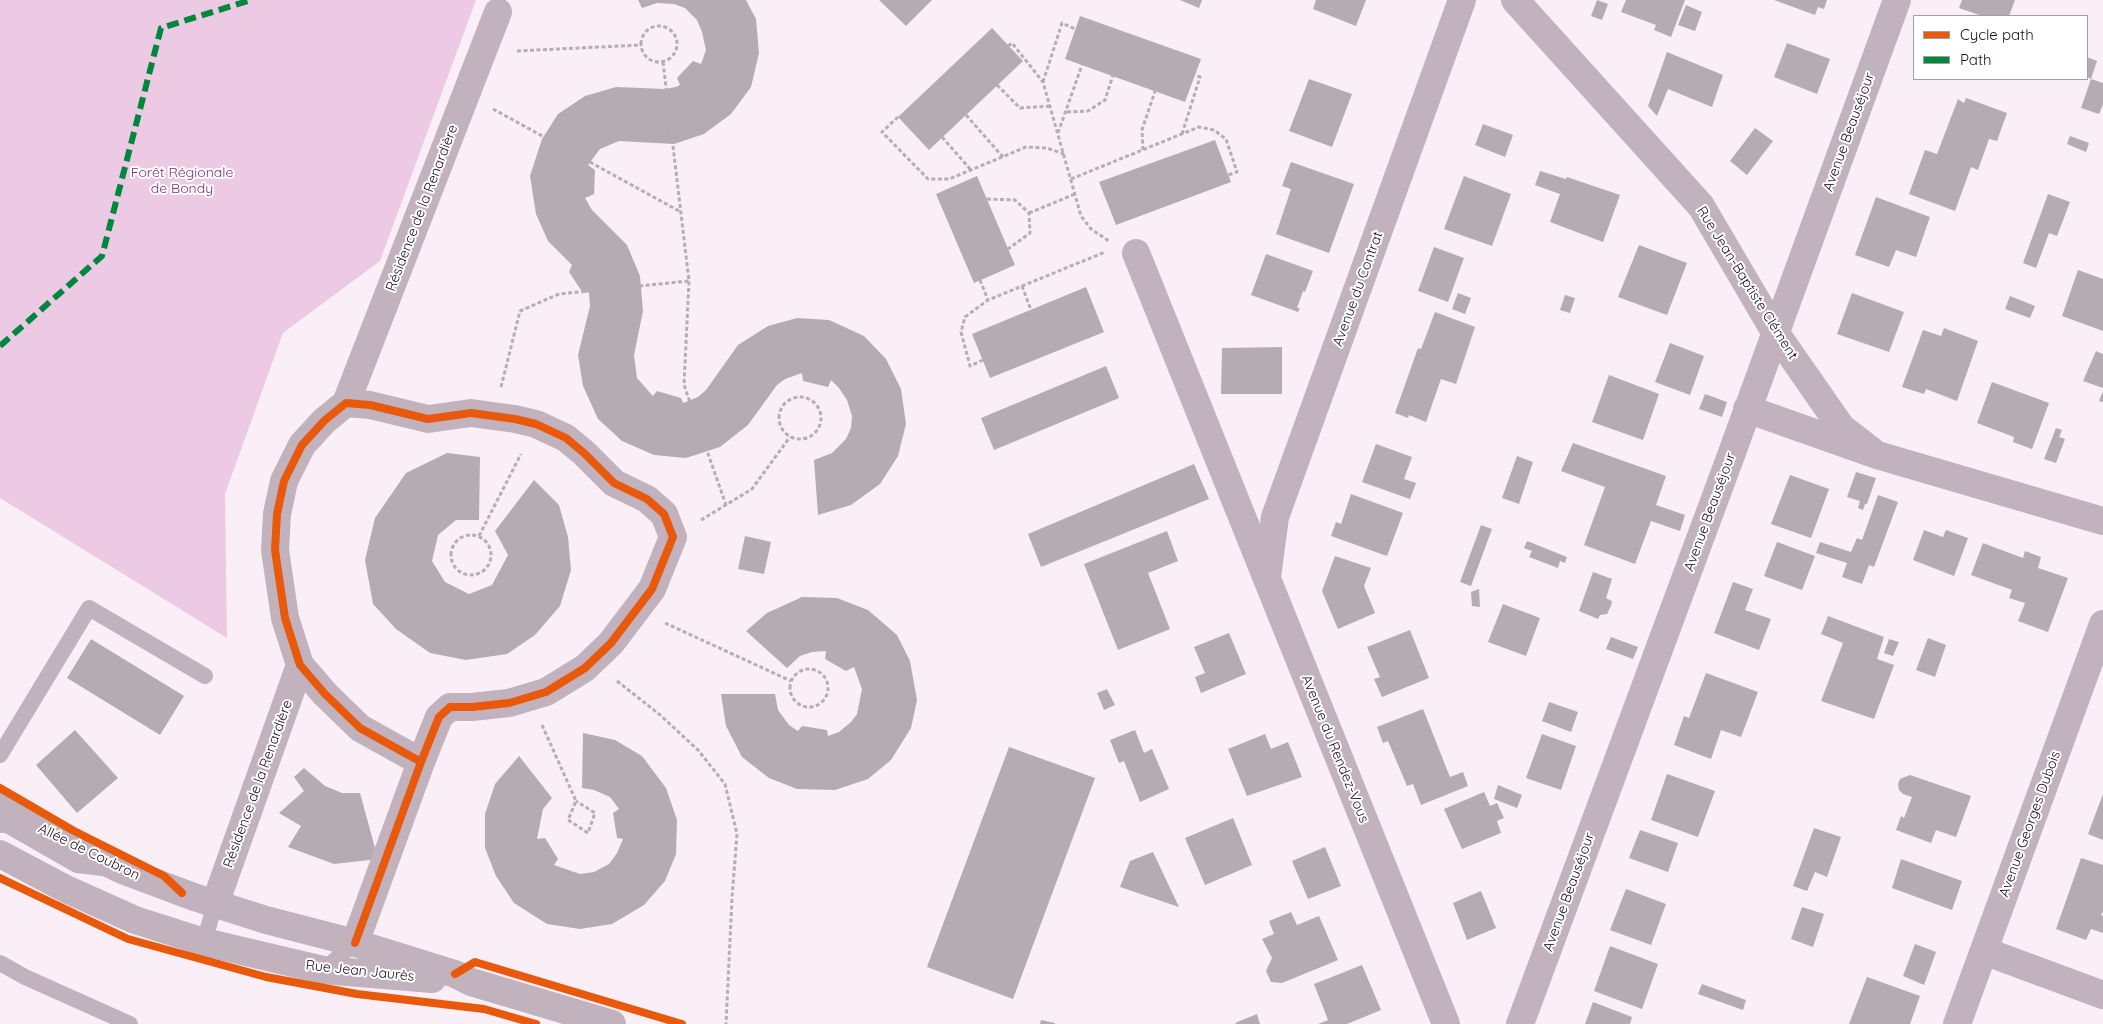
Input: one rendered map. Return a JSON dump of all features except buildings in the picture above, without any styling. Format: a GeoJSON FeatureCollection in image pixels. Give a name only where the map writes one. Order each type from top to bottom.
{"type":"FeatureCollection","features":[{"type":"Feature","properties":{"kind":"street","name":"Avenue du Contrat"},"geometry":{"type":"LineString","coordinates":[[1267,581],[1275,517],[1462,0]]}},
{"type":"Feature","properties":{"kind":"street","name":"Rue Jean-Baptiste Clément"},"geometry":{"type":"LineString","coordinates":[[1515,0],[1701,206],[1775,332],[1840,427],[1877,455]]}},
{"type":"Feature","properties":{"kind":"street","name":"Avenue Beauséjour"},"geometry":{"type":"LineString","coordinates":[[1520,1024],[1730,458],[1897,0]]}},
{"type":"Feature","properties":{"kind":"street","name":"Résidence de la Renardière"},"geometry":{"type":"LineString","coordinates":[[346,403],[498,12]]}},
{"type":"Feature","properties":{"kind":"street","name":"Avenue du Rendez-Vous"},"geometry":{"type":"LineString","coordinates":[[1127,249],[1224,474],[1446,1024]]}},
{"type":"Feature","properties":{"kind":"street"},"geometry":{"type":"LineString","coordinates":[[355,943],[439,717],[450,707],[509,703],[546,692],[585,668],[611,644],[652,589],[673,537],[664,514],[647,499],[614,483],[566,438],[536,424],[471,413],[428,419],[370,404],[346,403],[324,420],[302,445],[284,481],[277,514],[275,550],[278,582],[285,618],[300,665],[325,694],[360,728],[421,762]]}},
{"type":"Feature","properties":{"kind":"street","name":"Rue Jean-Baptiste Clément"},"geometry":{"type":"LineString","coordinates":[[1747,409],[1877,455],[2103,521]]}},
{"type":"Feature","properties":{"kind":"street","name":"Avenue Georges Dubois"},"geometry":{"type":"LineString","coordinates":[[1957,1024],[2103,624]]}},
{"type":"Feature","properties":{"kind":"street","name":"Résidence de la Renardière"},"geometry":{"type":"LineString","coordinates":[[215,904],[300,665]]}},
{"type":"Feature","properties":{"kind":"street","name":"Allée de Coubron"},"geometry":{"type":"LineString","coordinates":[[0,805],[52,836],[122,870],[215,904],[266,920]]}},
{"type":"Feature","properties":{"kind":"street"},"geometry":{"type":"LineString","coordinates":[[0,854],[66,889],[135,920],[212,945]]}},
{"type":"Feature","properties":{"kind":"street","name":"Rue Jean Jaurès"},"geometry":{"type":"LineString","coordinates":[[266,920],[355,943],[455,974],[471,982],[612,1024]]}},
{"type":"Feature","properties":{"kind":"street","name":"Rue Jean Jaurès"},"geometry":{"type":"LineString","coordinates":[[212,945],[323,970],[471,982]]}},
{"type":"Feature","properties":{"kind":"street"},"geometry":{"type":"LineString","coordinates":[[1984,951],[2103,995]]}},
{"type":"Feature","properties":{"kind":"lane"},"geometry":{"type":"LineString","coordinates":[[0,755],[89,608],[204,676]]}},
{"type":"Feature","properties":{"kind":"lane"},"geometry":{"type":"LineString","coordinates":[[0,824],[7,825],[77,865],[122,870]]}},
{"type":"Feature","properties":{"kind":"lane"},"geometry":{"type":"LineString","coordinates":[[212,945],[215,904]]}},
{"type":"Feature","properties":{"kind":"lane"},"geometry":{"type":"LineString","coordinates":[[323,970],[355,943]]}},
{"type":"Feature","properties":{"kind":"lane"},"geometry":{"type":"LineString","coordinates":[[0,963],[25,977],[130,1024]]}},
{"type":"Feature","properties":{"kind":"path"},"geometry":{"type":"LineString","coordinates":[[1043,82],[1062,23],[1075,29]]}},
{"type":"Feature","properties":{"kind":"path"},"geometry":{"type":"LineString","coordinates":[[659,26],[670,29],[677,38],[677,50],[669,60],[663,62],[651,61],[642,51],[641,45],[644,34],[648,30],[659,26]]}},
{"type":"Feature","properties":{"kind":"path"},"geometry":{"type":"LineString","coordinates":[[1008,46],[1012,43],[1043,82],[1081,216],[1091,229],[1127,249]]}},
{"type":"Feature","properties":{"kind":"path"},"geometry":{"type":"LineString","coordinates":[[482,53],[641,45]]}},
{"type":"Feature","properties":{"kind":"path"},"geometry":{"type":"LineString","coordinates":[[663,62],[690,281],[684,385],[726,505]]}},
{"type":"Feature","properties":{"kind":"path"},"geometry":{"type":"LineString","coordinates":[[1058,134],[1082,65]]}},
{"type":"Feature","properties":{"kind":"path"},"geometry":{"type":"LineString","coordinates":[[1182,134],[1200,77],[1195,75]]}},
{"type":"Feature","properties":{"kind":"path"},"geometry":{"type":"LineString","coordinates":[[1067,112],[1088,111],[1105,100],[1113,76]]}},
{"type":"Feature","properties":{"kind":"path"},"geometry":{"type":"LineString","coordinates":[[997,85],[1020,108],[1050,106]]}},
{"type":"Feature","properties":{"kind":"path"},"geometry":{"type":"LineString","coordinates":[[1143,150],[1142,130],[1155,91]]}},
{"type":"Feature","properties":{"kind":"path"},"geometry":{"type":"LineString","coordinates":[[466,94],[681,212]]}},
{"type":"Feature","properties":{"kind":"path"},"geometry":{"type":"LineString","coordinates":[[966,115],[1003,157]]}},
{"type":"Feature","properties":{"kind":"path"},"geometry":{"type":"LineString","coordinates":[[898,117],[882,132],[928,179],[949,179],[1026,147],[1047,148],[1064,154]]}},
{"type":"Feature","properties":{"kind":"path"},"geometry":{"type":"LineString","coordinates":[[1071,179],[1199,127],[1214,130],[1226,139],[1237,172],[1228,175]]}},
{"type":"Feature","properties":{"kind":"path"},"geometry":{"type":"LineString","coordinates":[[942,137],[972,170]]}},
{"type":"Feature","properties":{"kind":"path"},"geometry":{"type":"LineString","coordinates":[[1029,213],[1075,194]]}},
{"type":"Feature","properties":{"kind":"path"},"geometry":{"type":"LineString","coordinates":[[987,199],[1015,200],[1029,213],[1030,233],[1008,248]]}},
{"type":"Feature","properties":{"kind":"path"},"geometry":{"type":"LineString","coordinates":[[983,360],[970,366],[961,332],[966,316],[988,300],[1127,249]]}},
{"type":"Feature","properties":{"kind":"path"},"geometry":{"type":"LineString","coordinates":[[980,280],[988,300]]}},
{"type":"Feature","properties":{"kind":"path"},"geometry":{"type":"LineString","coordinates":[[494,416],[520,311],[559,294],[690,281]]}},
{"type":"Feature","properties":{"kind":"path"},"geometry":{"type":"LineString","coordinates":[[1022,286],[1031,310]]}},
{"type":"Feature","properties":{"kind":"path"},"geometry":{"type":"LineString","coordinates":[[793,397],[808,398],[818,406],[821,413],[820,427],[810,437],[803,439],[790,436],[780,427],[778,420],[782,406],[793,397]]}},
{"type":"Feature","properties":{"kind":"path"},"geometry":{"type":"LineString","coordinates":[[479,536],[536,424]]}},
{"type":"Feature","properties":{"kind":"path"},"geometry":{"type":"LineString","coordinates":[[673,537],[752,489],[790,436]]}},
{"type":"Feature","properties":{"kind":"path"},"geometry":{"type":"LineString","coordinates":[[466,535],[479,536],[489,544],[492,551],[489,565],[478,574],[464,574],[458,570],[451,560],[452,547],[460,537],[466,535]]}},
{"type":"Feature","properties":{"kind":"path"},"geometry":{"type":"LineString","coordinates":[[637,611],[791,681]]}},
{"type":"Feature","properties":{"kind":"path"},"geometry":{"type":"LineString","coordinates":[[592,661],[660,714],[698,750],[725,784],[737,834],[726,1024]]}},
{"type":"Feature","properties":{"kind":"path"},"geometry":{"type":"LineString","coordinates":[[805,669],[818,670],[826,678],[828,691],[822,702],[810,707],[804,706],[798,703],[791,694],[791,681],[799,671],[805,669]]}},
{"type":"Feature","properties":{"kind":"path"},"geometry":{"type":"LineString","coordinates":[[530,697],[576,801],[595,813],[588,833],[568,820],[576,801]]}},
{"type":"Feature","properties":{"kind":"green space","name":"Forêt Régionale de Bondy"},"geometry":{"type":"Polygon","coordinates":[[[0,0],[476,0],[380,261],[283,333],[225,494],[227,638],[0,498],[0,0]]]}},
{"type":"Feature","properties":{"kind":"marked path"},"geometry":{"type":"LineString","coordinates":[[0,346],[102,256],[161,28],[251,0]]}},
{"type":"Feature","properties":{"kind":"cycle path"},"geometry":{"type":"LineString","coordinates":[[355,943],[439,717],[450,707],[509,703],[546,692],[585,668],[611,643],[652,589],[673,537],[664,514],[647,499],[614,483],[566,438],[536,424],[471,413],[428,419],[370,405],[346,403],[324,421],[302,445],[284,481],[277,514],[275,550],[285,618],[300,665],[325,694],[360,728],[421,762]]}},
{"type":"Feature","properties":{"kind":"cycle path"},"geometry":{"type":"LineString","coordinates":[[0,788],[74,831],[164,876],[182,893]]}},
{"type":"Feature","properties":{"kind":"cycle path"},"geometry":{"type":"LineString","coordinates":[[0,878],[128,939],[266,977],[357,994],[484,1009],[536,1024]]}},
{"type":"Feature","properties":{"kind":"cycle path"},"geometry":{"type":"LineString","coordinates":[[455,974],[475,962],[682,1024]]}}]}
